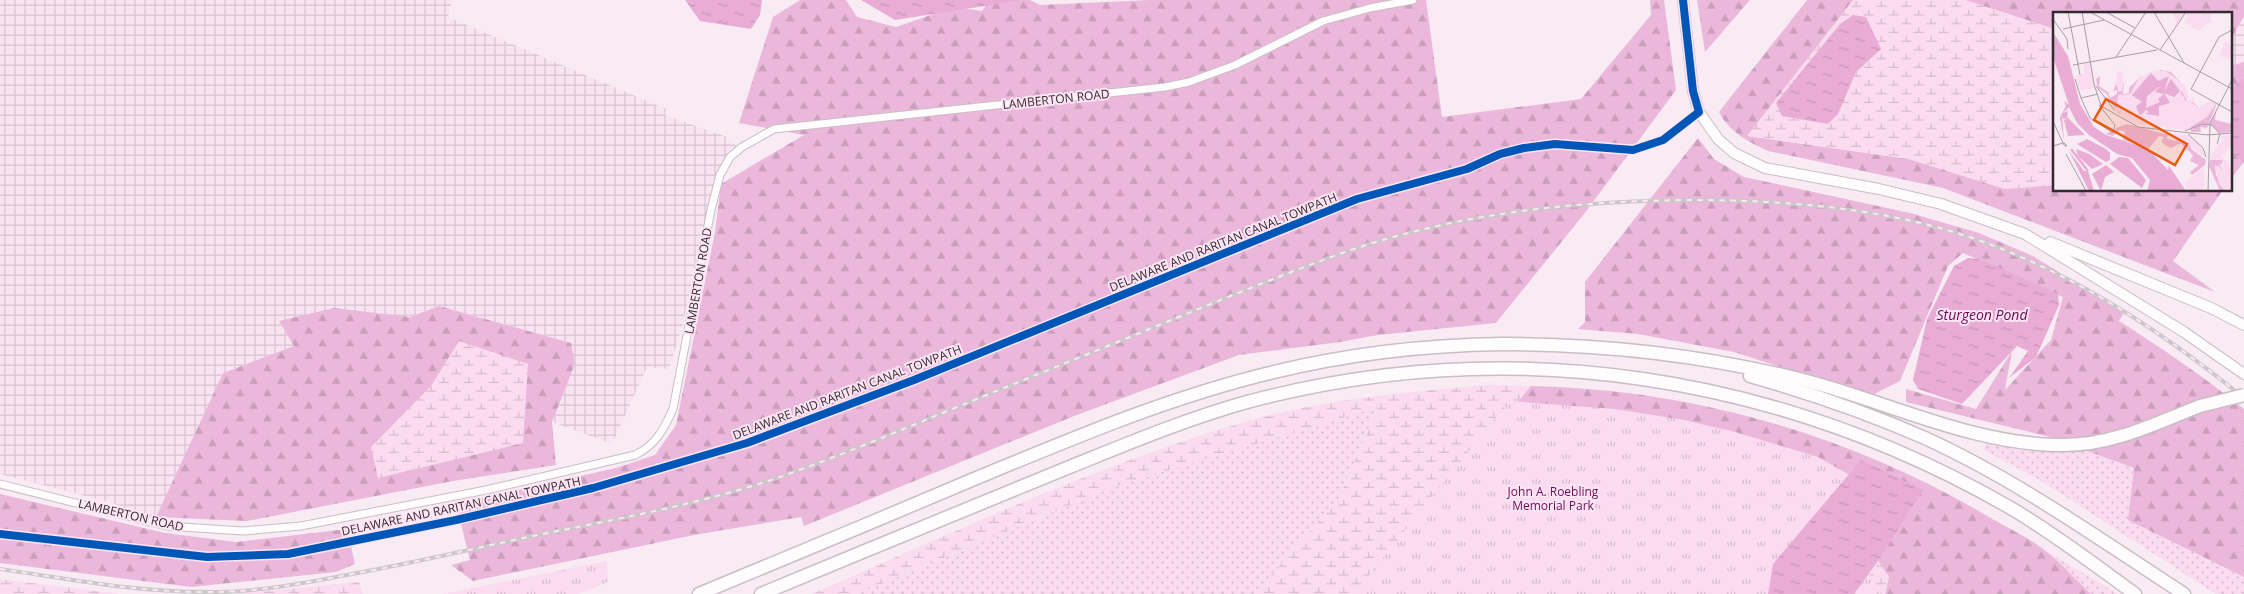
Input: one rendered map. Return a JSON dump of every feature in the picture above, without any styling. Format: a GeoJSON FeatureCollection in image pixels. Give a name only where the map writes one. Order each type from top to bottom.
{"type":"FeatureCollection","features":[{"type":"Feature","properties":{"kind":"highway"},"geometry":{"type":"LineString","coordinates":[[699,594],[1039,452],[1187,397],[1245,379],[1320,362],[1422,348],[1508,344],[1610,350],[1688,358],[1769,372],[1810,382],[1952,426],[1993,436],[2048,445],[2083,444],[2115,438],[2200,406],[2244,395]]}},
{"type":"Feature","properties":{"kind":"highway"},"geometry":{"type":"LineString","coordinates":[[1610,350],[1678,360],[1741,374],[1816,396],[1889,423],[1954,453],[2031,495],[2184,594]]}},
{"type":"Feature","properties":{"kind":"highway"},"geometry":{"type":"LineString","coordinates":[[761,594],[1166,429],[1242,404],[1307,388],[1373,376],[1440,369],[1507,367],[1582,370],[1674,382],[1747,400],[1833,427],[1916,460],[1978,490],[2043,528],[2136,594]]}},
{"type":"Feature","properties":{"kind":"street","name":"LAMBERTON ROAD"},"geometry":{"type":"LineString","coordinates":[[0,484],[167,526],[243,531],[301,526],[486,490],[635,455],[648,448],[659,437],[673,409],[710,210],[720,175],[730,157],[755,138],[774,129],[1166,87],[1205,77],[1235,65],[1323,21],[1370,8],[1414,0]]}},
{"type":"Feature","properties":{"kind":"street"},"geometry":{"type":"LineString","coordinates":[[1683,0],[1692,82],[1699,112],[1718,140],[1734,153],[1765,168],[1941,204],[2050,242],[2181,295],[2244,325]]}},
{"type":"Feature","properties":{"kind":"street"},"geometry":{"type":"LineString","coordinates":[[2025,234],[2184,332],[2244,374]]}},
{"type":"Feature","properties":{"kind":"shaded area"},"geometry":{"type":"Polygon","coordinates":[[[0,0],[452,0],[448,17],[666,109],[665,115],[727,137],[736,146],[715,178],[682,327],[669,369],[647,367],[612,444],[552,422],[575,364],[571,343],[439,306],[410,317],[279,321],[294,346],[223,373],[156,517],[101,500],[0,474],[0,0]]]}},
{"type":"Feature","properties":{"kind":"shaded area"},"geometry":{"type":"Polygon","coordinates":[[[2244,16],[2244,62],[2232,65],[2232,37],[2244,16]]]}},
{"type":"Feature","properties":{"kind":"green space"},"geometry":{"type":"Polygon","coordinates":[[[800,0],[846,0],[857,17],[896,27],[954,7],[982,11],[990,0],[1030,0],[1040,5],[1150,0],[1426,0],[1442,117],[1581,99],[1651,15],[1650,0],[1664,0],[1676,90],[1584,214],[1496,323],[1378,335],[1340,342],[1239,355],[1074,416],[804,526],[801,517],[694,535],[473,581],[451,565],[470,560],[456,504],[616,468],[655,455],[676,425],[715,232],[721,184],[804,135],[739,123],[773,17],[800,0]]]}},
{"type":"Feature","properties":{"kind":"green space"},"geometry":{"type":"Polygon","coordinates":[[[1697,0],[1750,0],[1705,52],[1697,0]]]}},
{"type":"Feature","properties":{"kind":"green space"},"geometry":{"type":"Polygon","coordinates":[[[1807,0],[1853,0],[1748,136],[1909,159],[2005,189],[2053,185],[2053,191],[2222,191],[2173,261],[2215,292],[1943,188],[1768,151],[1740,136],[1728,125],[1719,112],[1807,0]]]}},
{"type":"Feature","properties":{"kind":"green space"},"geometry":{"type":"Polygon","coordinates":[[[1853,0],[1965,0],[2053,29],[2053,185],[2005,189],[1909,159],[1747,136],[1853,0]]]}},
{"type":"Feature","properties":{"kind":"green space"},"geometry":{"type":"Polygon","coordinates":[[[1965,0],[2244,0],[2244,16],[2232,37],[2232,12],[2053,12],[2053,29],[1965,0]]]}},
{"type":"Feature","properties":{"kind":"green space"},"geometry":{"type":"Polygon","coordinates":[[[2244,62],[2244,78],[2232,88],[2232,65],[2244,62]]]}},
{"type":"Feature","properties":{"kind":"green space"},"geometry":{"type":"Polygon","coordinates":[[[1698,138],[1714,159],[1744,177],[1910,213],[1979,233],[2033,256],[2124,313],[2119,321],[2183,363],[2244,409],[2244,577],[2128,520],[2134,468],[2046,436],[1906,402],[1906,389],[1976,409],[2012,351],[2005,390],[2051,340],[2063,297],[1963,253],[1948,266],[1900,381],[1870,396],[1734,352],[1638,334],[1578,329],[1585,322],[1585,282],[1698,138]]]}},
{"type":"Feature","properties":{"kind":"green space"},"geometry":{"type":"Polygon","coordinates":[[[2232,151],[2243,163],[2232,177],[2232,151]]]}},
{"type":"Feature","properties":{"kind":"green space"},"geometry":{"type":"Polygon","coordinates":[[[439,306],[571,343],[575,364],[552,422],[556,465],[453,481],[247,521],[156,517],[223,373],[294,346],[279,321],[334,308],[410,317],[439,306]]]}},
{"type":"Feature","properties":{"kind":"green space"},"geometry":{"type":"Polygon","coordinates":[[[459,341],[528,364],[523,443],[378,478],[371,447],[431,386],[459,341]]]}},
{"type":"Feature","properties":{"kind":"green space"},"geometry":{"type":"Polygon","coordinates":[[[1487,385],[1531,386],[1359,594],[1255,594],[1339,498],[1378,407],[1113,487],[857,594],[812,594],[1030,499],[1198,436],[1255,419],[1312,406],[1370,397],[1487,385]]]}},
{"type":"Feature","properties":{"kind":"green space"},"geometry":{"type":"Polygon","coordinates":[[[1531,386],[1591,389],[1650,396],[1710,407],[1826,440],[1882,462],[1937,488],[2026,538],[2053,557],[2091,594],[1885,594],[1889,577],[1878,561],[1922,490],[1773,564],[1575,409],[1359,594],[1531,386]]]}},
{"type":"Feature","properties":{"kind":"green space","name":"John A. Roebling Memorial Park"},"geometry":{"type":"Polygon","coordinates":[[[1509,401],[1615,409],[1684,420],[1735,432],[1818,457],[1867,485],[1836,524],[1882,594],[1354,594],[1509,401]]]}},
{"type":"Feature","properties":{"kind":"green space"},"geometry":{"type":"Polygon","coordinates":[[[1378,406],[1339,498],[1255,594],[857,594],[1113,487],[1378,406]]]}},
{"type":"Feature","properties":{"kind":"green space"},"geometry":{"type":"Polygon","coordinates":[[[1986,443],[2081,449],[2134,468],[2128,520],[2244,577],[2244,594],[2216,594],[2043,482],[1984,450],[1986,443]]]}},
{"type":"Feature","properties":{"kind":"green space"},"geometry":{"type":"Polygon","coordinates":[[[0,494],[165,533],[236,542],[347,529],[355,564],[336,572],[191,587],[0,563],[0,494]]]}},
{"type":"Feature","properties":{"kind":"green space"},"geometry":{"type":"Polygon","coordinates":[[[2046,551],[2118,594],[2091,594],[2046,551]]]}},
{"type":"Feature","properties":{"kind":"green space"},"geometry":{"type":"Polygon","coordinates":[[[607,561],[608,582],[578,594],[443,594],[607,561]]]}},
{"type":"Feature","properties":{"kind":"green space"},"geometry":{"type":"Polygon","coordinates":[[[1878,561],[1889,577],[1885,594],[1854,594],[1878,561]]]}},
{"type":"Feature","properties":{"kind":"green space"},"geometry":{"type":"Polygon","coordinates":[[[0,579],[121,594],[0,594],[0,579]]]}},
{"type":"Feature","properties":{"kind":"green space"},"geometry":{"type":"Polygon","coordinates":[[[359,582],[363,594],[236,594],[359,582]]]}},
{"type":"Feature","properties":{"kind":"water"},"geometry":{"type":"Polygon","coordinates":[[[685,0],[762,0],[760,15],[751,29],[700,21],[685,0]]]}},
{"type":"Feature","properties":{"kind":"water"},"geometry":{"type":"Polygon","coordinates":[[[861,0],[1022,0],[895,20],[861,0]]]}},
{"type":"Feature","properties":{"kind":"water"},"geometry":{"type":"Polygon","coordinates":[[[1853,15],[1866,17],[1881,49],[1856,72],[1838,114],[1828,124],[1782,116],[1776,103],[1840,24],[1853,15]]]}},
{"type":"Feature","properties":{"kind":"water"},"geometry":{"type":"Polygon","coordinates":[[[2244,78],[2244,164],[2232,151],[2232,88],[2244,78]]]}},
{"type":"Feature","properties":{"kind":"water","name":"Sturgeon Pond"},"geometry":{"type":"Polygon","coordinates":[[[1968,258],[1980,259],[2058,294],[2059,305],[2036,357],[2009,378],[2028,351],[2017,346],[1962,404],[1918,389],[1913,380],[1927,319],[1954,266],[1968,258]]]}},
{"type":"Feature","properties":{"kind":"water"},"geometry":{"type":"Polygon","coordinates":[[[1861,460],[1923,490],[1878,561],[1854,594],[1768,594],[1773,564],[1861,460]]]}},
{"type":"Feature","properties":{"kind":"railway"},"geometry":{"type":"LineString","coordinates":[[0,569],[106,585],[185,592],[265,589],[413,562],[674,507],[737,491],[813,465],[1257,285],[1351,250],[1394,237],[1480,217],[1612,202],[1701,200],[1808,205],[1878,214],[1947,230],[2017,255],[2086,289],[2119,308],[2183,351],[2244,398]]}},
{"type":"Feature","properties":{"kind":"cycle path","name":"DELAWARE AND RARITAN CANAL TOWPATH"},"geometry":{"type":"LineString","coordinates":[[0,534],[207,557],[288,554],[456,520],[593,488],[747,443],[914,380],[1357,199],[1467,169],[1500,154],[1524,148],[1555,144],[1633,150],[1663,140],[1699,112],[1693,91],[1683,0]]}}]}
